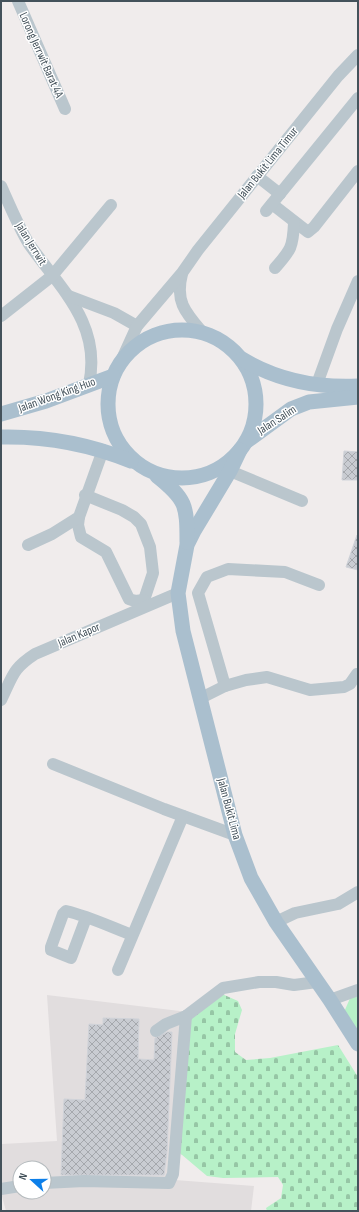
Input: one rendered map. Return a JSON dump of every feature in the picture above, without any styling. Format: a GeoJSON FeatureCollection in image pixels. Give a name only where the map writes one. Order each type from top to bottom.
{"type":"FeatureCollection","features":[{"type":"Feature","properties":{"kind":"main road"},"geometry":{"type":"LineString","coordinates":[[136,463],[120,445],[110,423],[108,399],[113,376],[122,359],[134,346],[150,337],[166,331],[178,330],[202,332],[230,346],[241,358],[252,378],[256,399],[254,421],[230,471],[187,545]]}},
{"type":"Feature","properties":{"kind":"main road"},"geometry":{"type":"LineString","coordinates":[[241,358],[258,369],[279,377],[299,382],[358,386]]}},
{"type":"Feature","properties":{"kind":"main road","name":"Jalan Wong King Huo"},"geometry":{"type":"LineString","coordinates":[[1,414],[46,401],[113,376]]}},
{"type":"Feature","properties":{"kind":"main road","name":"Jalan Salim"},"geometry":{"type":"LineString","coordinates":[[153,473],[172,478],[191,478],[210,473],[221,467],[243,446],[291,408],[309,402],[358,396]]}},
{"type":"Feature","properties":{"kind":"main road"},"geometry":{"type":"LineString","coordinates":[[1,437],[57,439],[103,450],[136,463],[153,473],[178,493],[184,505],[187,519],[187,545]]}},
{"type":"Feature","properties":{"kind":"main road","name":"Jalan Bukit Lima"},"geometry":{"type":"LineString","coordinates":[[187,545],[178,593],[182,631],[189,662],[201,698],[235,835],[251,878],[276,922],[330,1000],[358,1044]]}},
{"type":"Feature","properties":{"kind":"street","name":"Lorong Jerrwit Barat 4A"},"geometry":{"type":"LineString","coordinates":[[18,1],[65,109]]}},
{"type":"Feature","properties":{"kind":"street","name":"Jalan Bukit Lima Timur"},"geometry":{"type":"LineString","coordinates":[[122,359],[137,326],[182,273],[257,176],[358,55]]}},
{"type":"Feature","properties":{"kind":"street"},"geometry":{"type":"LineString","coordinates":[[358,98],[269,207],[306,232],[312,230],[358,171]]}},
{"type":"Feature","properties":{"kind":"street"},"geometry":{"type":"LineString","coordinates":[[257,176],[280,194]]}},
{"type":"Feature","properties":{"kind":"street","name":"Jalan Jerrwit"},"geometry":{"type":"LineString","coordinates":[[1,186],[28,242],[52,276],[69,296],[89,336],[92,353],[92,370],[89,384]]}},
{"type":"Feature","properties":{"kind":"street"},"geometry":{"type":"LineString","coordinates":[[1,316],[52,276],[111,205]]}},
{"type":"Feature","properties":{"kind":"street"},"geometry":{"type":"LineString","coordinates":[[275,268],[290,251],[293,244],[294,223]]}},
{"type":"Feature","properties":{"kind":"street"},"geometry":{"type":"LineString","coordinates":[[182,273],[179,284],[184,311],[202,332]]}},
{"type":"Feature","properties":{"kind":"street"},"geometry":{"type":"LineString","coordinates":[[317,384],[337,329],[358,281]]}},
{"type":"Feature","properties":{"kind":"street"},"geometry":{"type":"LineString","coordinates":[[69,296],[114,313],[137,326]]}},
{"type":"Feature","properties":{"kind":"street"},"geometry":{"type":"LineString","coordinates":[[85,495],[122,510],[134,517],[141,524],[150,547],[153,572],[145,603],[129,599],[110,557],[101,548],[81,537],[78,525],[79,517],[85,495],[103,450]]}},
{"type":"Feature","properties":{"kind":"street"},"geometry":{"type":"LineString","coordinates":[[230,471],[302,501]]}},
{"type":"Feature","properties":{"kind":"street"},"geometry":{"type":"LineString","coordinates":[[28,544],[52,534],[79,517]]}},
{"type":"Feature","properties":{"kind":"street"},"geometry":{"type":"LineString","coordinates":[[225,686],[198,593],[207,577],[228,569],[285,572],[319,584]]}},
{"type":"Feature","properties":{"kind":"street","name":"Jalan Kapor"},"geometry":{"type":"LineString","coordinates":[[1,700],[14,672],[20,664],[36,654],[145,603],[178,593]]}},
{"type":"Feature","properties":{"kind":"street"},"geometry":{"type":"LineString","coordinates":[[201,698],[225,686],[246,680],[267,677],[310,690],[344,687],[350,684],[358,674]]}},
{"type":"Feature","properties":{"kind":"street"},"geometry":{"type":"LineString","coordinates":[[54,764],[183,816],[235,835]]}},
{"type":"Feature","properties":{"kind":"street"},"geometry":{"type":"LineString","coordinates":[[118,970],[183,816]]}},
{"type":"Feature","properties":{"kind":"street"},"geometry":{"type":"LineString","coordinates":[[276,922],[295,913],[338,904],[358,892]]}},
{"type":"Feature","properties":{"kind":"street"},"geometry":{"type":"LineString","coordinates":[[86,918],[132,935]]}},
{"type":"Feature","properties":{"kind":"street"},"geometry":{"type":"LineString","coordinates":[[156,1031],[166,1024],[186,1016],[223,988],[259,982],[276,982],[294,985],[317,982]]}},
{"type":"Feature","properties":{"kind":"street"},"geometry":{"type":"LineString","coordinates":[[330,1000],[358,990]]}},
{"type":"Feature","properties":{"kind":"street"},"geometry":{"type":"LineString","coordinates":[[52,1183],[84,1181],[169,1183],[173,1174],[186,1016]]}},
{"type":"Feature","properties":{"kind":"street"},"geometry":{"type":"LineString","coordinates":[[1,1189],[12,1187]]}},
{"type":"Feature","properties":{"kind":"shaded area"},"geometry":{"type":"Polygon","coordinates":[[[47,995],[188,1012],[175,1180],[254,1186],[251,1211],[6,1211],[1,1193],[2,1144],[57,1141],[47,995]]]}},
{"type":"Feature","properties":{"kind":"green space"},"geometry":{"type":"Polygon","coordinates":[[[358,993],[358,1035],[344,1012],[351,996],[358,993]]]}},
{"type":"Feature","properties":{"kind":"green space"},"geometry":{"type":"Polygon","coordinates":[[[222,994],[238,1001],[242,1010],[235,1034],[235,1052],[246,1060],[270,1058],[338,1045],[358,1077],[358,1211],[267,1211],[266,1208],[281,1198],[283,1185],[278,1177],[223,1178],[207,1176],[175,1149],[189,1019],[222,994]]]}},
{"type":"Feature","properties":{"kind":"building"},"geometry":{"type":"Polygon","coordinates":[[[344,451],[358,452],[358,480],[342,480],[344,451]]]}},
{"type":"Feature","properties":{"kind":"building"},"geometry":{"type":"Polygon","coordinates":[[[358,535],[358,570],[346,567],[358,535]]]}},
{"type":"Feature","properties":{"kind":"building"},"geometry":{"type":"Polygon","coordinates":[[[103,1018],[139,1019],[138,1059],[154,1060],[155,1038],[167,1032],[172,1032],[167,1151],[164,1175],[61,1175],[64,1099],[85,1100],[89,1024],[103,1025],[103,1018]]]}}]}
